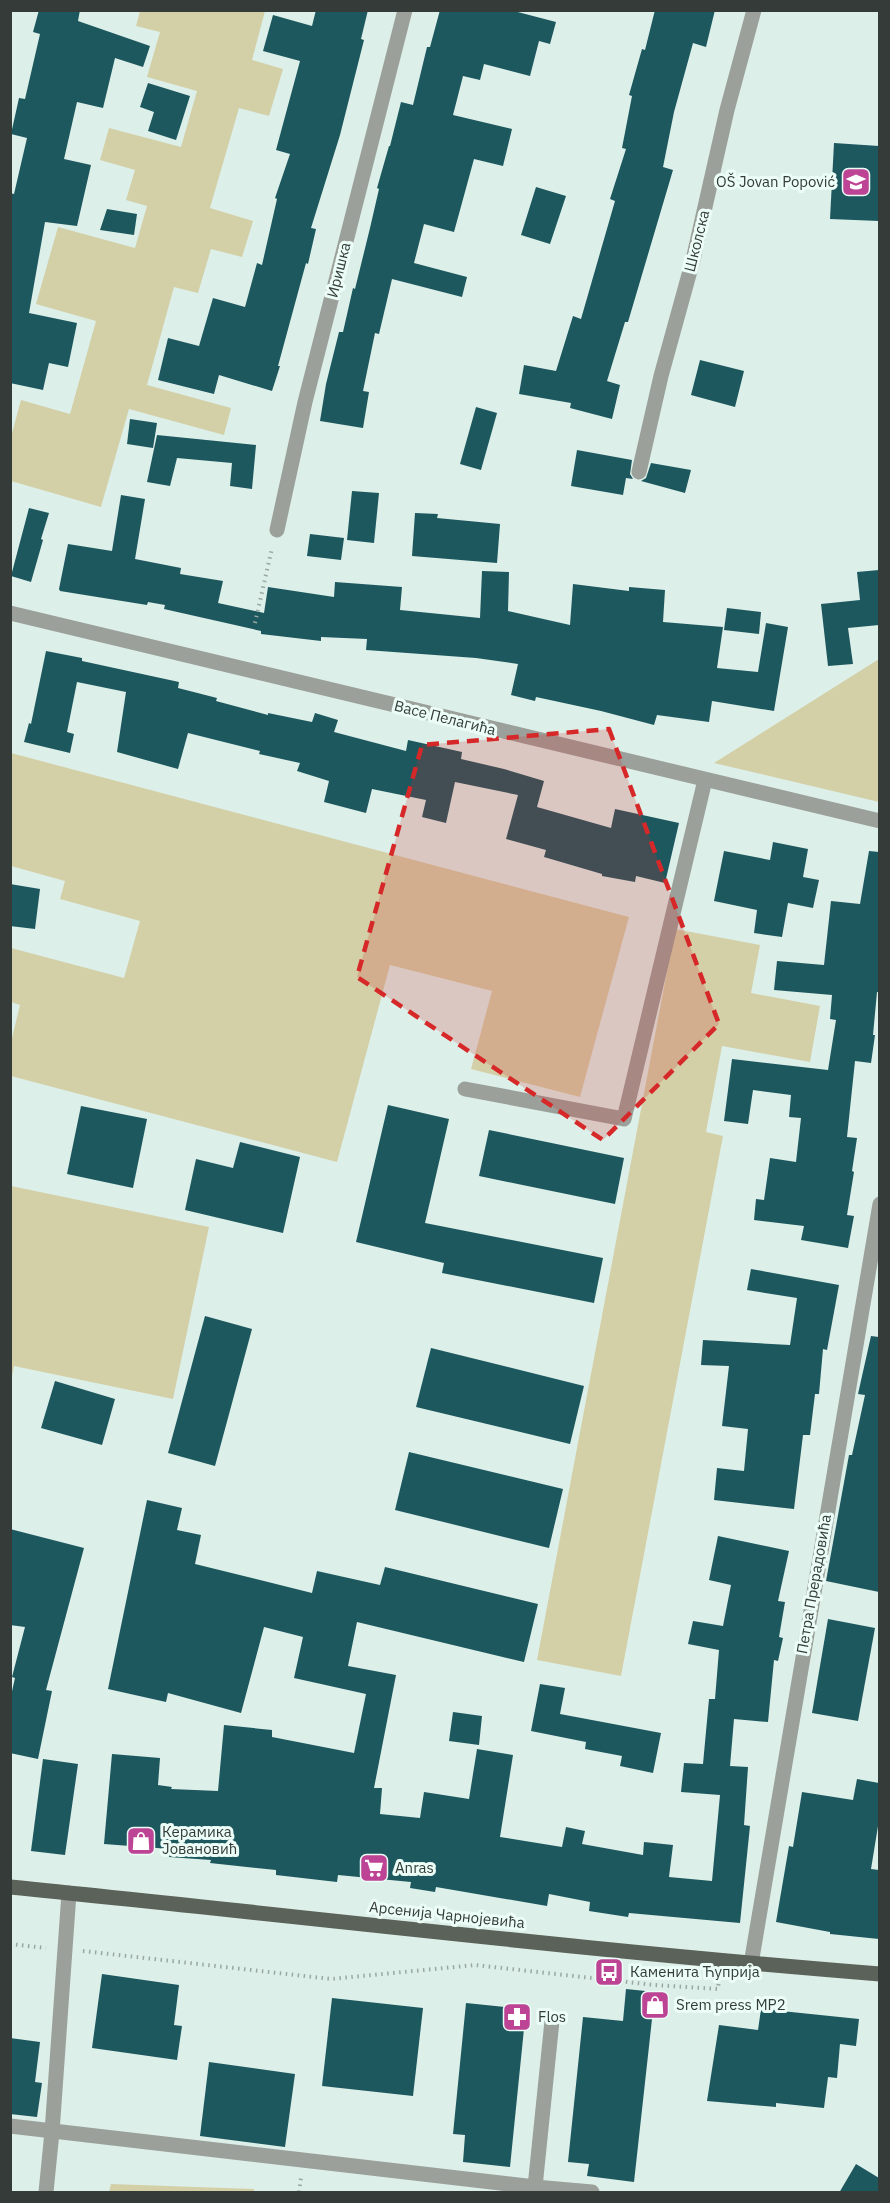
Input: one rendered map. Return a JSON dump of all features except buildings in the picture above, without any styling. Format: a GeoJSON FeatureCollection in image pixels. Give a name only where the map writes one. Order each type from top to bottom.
{"type":"FeatureCollection","features":[{"type":"Feature","properties":{"kind":"main road","name":"Арсенија Чарнојевића"},"geometry":{"type":"LineString","coordinates":[[10,1887],[720,1961],[879,1974]]}},
{"type":"Feature","properties":{"kind":"street","name":"Иришка"},"geometry":{"type":"LineString","coordinates":[[277,530],[305,402],[405,10]]}},
{"type":"Feature","properties":{"kind":"street","name":"Школска"},"geometry":{"type":"LineString","coordinates":[[639,472],[661,376],[693,260],[727,110],[754,10]]}},
{"type":"Feature","properties":{"kind":"street","name":"Васе Пелагића"},"geometry":{"type":"LineString","coordinates":[[10,613],[879,821]]}},
{"type":"Feature","properties":{"kind":"street"},"geometry":{"type":"LineString","coordinates":[[465,1089],[624,1119],[705,780]]}},
{"type":"Feature","properties":{"kind":"street","name":"Петра Прерадовића"},"geometry":{"type":"LineString","coordinates":[[751,1964],[879,1204]]}},
{"type":"Feature","properties":{"kind":"street"},"geometry":{"type":"LineString","coordinates":[[46,2193],[69,1893]]}},
{"type":"Feature","properties":{"kind":"street"},"geometry":{"type":"LineString","coordinates":[[535,2187],[552,2021]]}},
{"type":"Feature","properties":{"kind":"street"},"geometry":{"type":"LineString","coordinates":[[10,2126],[592,2193]]}},
{"type":"Feature","properties":{"kind":"path"},"geometry":{"type":"LineString","coordinates":[[255,623],[277,530]]}},
{"type":"Feature","properties":{"kind":"path"},"geometry":{"type":"LineString","coordinates":[[10,1944],[331,1979],[475,1965],[654,1985],[718,1989],[720,1961]]}},
{"type":"Feature","properties":{"kind":"highlighted area"},"geometry":{"type":"Polygon","coordinates":[[[609,729],[719,1024],[603,1140],[357,977],[422,745],[609,729]]]}},
{"type":"Feature","properties":{"kind":"shaded area"},"geometry":{"type":"Polygon","coordinates":[[[140,11],[265,11],[252,60],[283,69],[269,116],[239,108],[210,208],[253,221],[242,257],[211,249],[198,293],[174,287],[147,385],[231,408],[224,435],[129,409],[101,507],[11,481],[11,437],[21,400],[70,414],[96,321],[36,304],[58,227],[135,248],[147,206],[126,200],[135,170],[100,160],[109,128],[181,147],[197,91],[147,77],[160,32],[136,26],[140,11]]]}},
{"type":"Feature","properties":{"kind":"shaded area"},"geometry":{"type":"Polygon","coordinates":[[[879,659],[879,802],[714,763],[879,659]]]}},
{"type":"Feature","properties":{"kind":"shaded area"},"geometry":{"type":"Polygon","coordinates":[[[11,753],[629,917],[580,1097],[471,1069],[492,991],[390,965],[337,1162],[11,1076],[11,1042],[20,1005],[11,1002],[11,948],[124,978],[140,921],[60,899],[65,881],[11,866],[11,753]]]}},
{"type":"Feature","properties":{"kind":"shaded area"},"geometry":{"type":"Polygon","coordinates":[[[675,929],[760,945],[751,993],[820,1006],[810,1062],[722,1046],[706,1132],[723,1136],[621,1676],[537,1660],[675,929]]]}},
{"type":"Feature","properties":{"kind":"shaded area"},"geometry":{"type":"Polygon","coordinates":[[[11,1186],[209,1227],[173,1399],[14,1366],[11,1381],[11,1186]]]}},
{"type":"Feature","properties":{"kind":"shaded area"},"geometry":{"type":"Polygon","coordinates":[[[111,2184],[254,2189],[254,2192],[109,2192],[111,2184]]]}},
{"type":"Feature","properties":{"kind":"place","name":"OŠ Jovan Popović"},"geometry":{"type":"Point","coordinates":[856,182]}},
{"type":"Feature","properties":{"kind":"place","name":"Керамика Јовановић"},"geometry":{"type":"Point","coordinates":[141,1841]}},
{"type":"Feature","properties":{"kind":"place","name":"Anras"},"geometry":{"type":"Point","coordinates":[374,1868]}},
{"type":"Feature","properties":{"kind":"place","name":"Каменита Ћуприја"},"geometry":{"type":"Point","coordinates":[609,1972]}},
{"type":"Feature","properties":{"kind":"place","name":"Srem press MP2"},"geometry":{"type":"Point","coordinates":[655,2005]}},
{"type":"Feature","properties":{"kind":"place","name":"Flos"},"geometry":{"type":"Point","coordinates":[517,2017]}}]}
